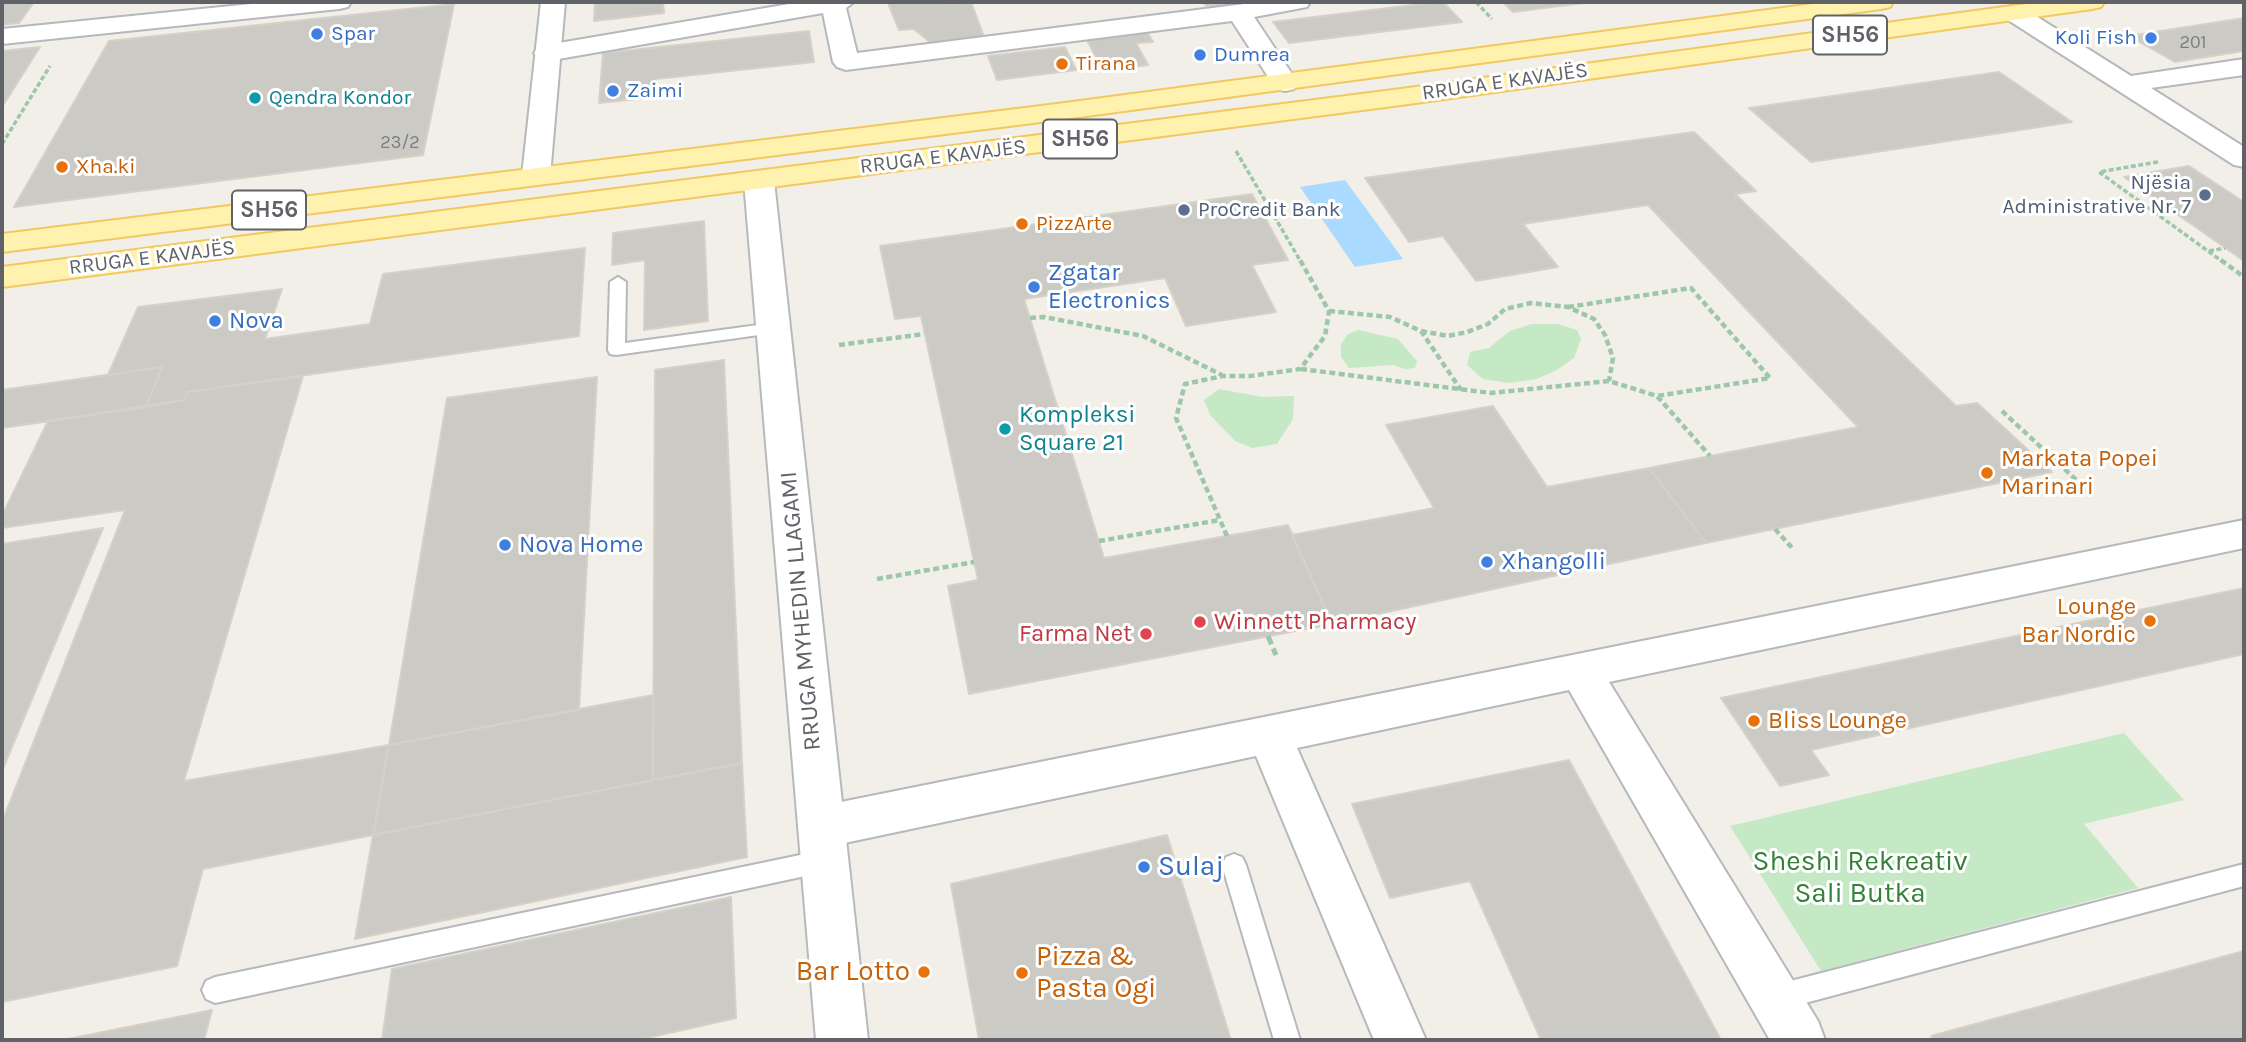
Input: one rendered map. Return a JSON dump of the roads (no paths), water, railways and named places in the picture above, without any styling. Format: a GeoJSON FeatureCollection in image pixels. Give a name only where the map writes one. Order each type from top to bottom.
{"type":"FeatureCollection","features":[{"type":"Feature","properties":{"kind":"main road","name":"RRUGA E KAVAJËS"},"geometry":{"type":"LineString","coordinates":[[2,277],[533,209],[757,165],[1285,83],[1881,2]]}},
{"type":"Feature","properties":{"kind":"main road","name":"RRUGA E KAVAJËS"},"geometry":{"type":"LineString","coordinates":[[2,243],[536,176],[757,165],[2092,2]]}},
{"type":"Feature","properties":{"kind":"main road"},"geometry":{"type":"LineString","coordinates":[[533,209],[536,176]]}},
{"type":"Feature","properties":{"kind":"street"},"geometry":{"type":"LineString","coordinates":[[14,35],[339,2]]}},
{"type":"Feature","properties":{"kind":"street"},"geometry":{"type":"LineString","coordinates":[[536,176],[553,2]]}},
{"type":"Feature","properties":{"kind":"street"},"geometry":{"type":"LineString","coordinates":[[547,53],[837,2],[846,62],[1239,13],[1298,2]]}},
{"type":"Feature","properties":{"kind":"street"},"geometry":{"type":"LineString","coordinates":[[14,35],[41,13]]}},
{"type":"Feature","properties":{"kind":"street"},"geometry":{"type":"LineString","coordinates":[[1239,13],[1285,83]]}},
{"type":"Feature","properties":{"kind":"street"},"geometry":{"type":"LineString","coordinates":[[2014,13],[2244,159]]}},
{"type":"Feature","properties":{"kind":"street"},"geometry":{"type":"LineString","coordinates":[[2127,84],[2244,67]]}},
{"type":"Feature","properties":{"kind":"street","name":"RRUGA MYHEDIN LLAGAMI"},"geometry":{"type":"LineString","coordinates":[[757,165],[842,1040]]}},
{"type":"Feature","properties":{"kind":"street"},"geometry":{"type":"LineString","coordinates":[[823,844],[1269,735],[2244,534]]}},
{"type":"Feature","properties":{"kind":"street"},"geometry":{"type":"LineString","coordinates":[[1580,671],[1798,1040]]}},
{"type":"Feature","properties":{"kind":"street"},"geometry":{"type":"LineString","coordinates":[[1269,735],[1400,1040]]}},
{"type":"Feature","properties":{"kind":"lane"},"geometry":{"type":"LineString","coordinates":[[618,282],[616,350],[773,328]]}},
{"type":"Feature","properties":{"kind":"lane"},"geometry":{"type":"LineString","coordinates":[[215,990],[823,844]]}},
{"type":"Feature","properties":{"kind":"lane"},"geometry":{"type":"LineString","coordinates":[[1234,864],[1287,1040]]}},
{"type":"Feature","properties":{"kind":"lane"},"geometry":{"type":"LineString","coordinates":[[1774,998],[2244,875]]}},
{"type":"Feature","properties":{"kind":"water"},"geometry":{"type":"Polygon","coordinates":[[[1345,180],[1403,259],[1355,267],[1300,187],[1345,180]]]}},
{"type":"Feature","properties":{"kind":"place","name":"Spar"},"geometry":{"type":"Point","coordinates":[317,34]}},
{"type":"Feature","properties":{"kind":"place","name":"Koli Fish"},"geometry":{"type":"Point","coordinates":[2151,38]}},
{"type":"Feature","properties":{"kind":"place","name":"Dumrea"},"geometry":{"type":"Point","coordinates":[1200,55]}},
{"type":"Feature","properties":{"kind":"place","name":"Tirana"},"geometry":{"type":"Point","coordinates":[1062,64]}},
{"type":"Feature","properties":{"kind":"place","name":"Zaimi"},"geometry":{"type":"Point","coordinates":[613,91]}},
{"type":"Feature","properties":{"kind":"place","name":"Qendra Kondor"},"geometry":{"type":"Point","coordinates":[255,98]}},
{"type":"Feature","properties":{"kind":"place","name":"Xha.ki"},"geometry":{"type":"Point","coordinates":[62,167]}},
{"type":"Feature","properties":{"kind":"place","name":"Njësia Administrative Nr. 7"},"geometry":{"type":"Point","coordinates":[2205,195]}},
{"type":"Feature","properties":{"kind":"place","name":"ProCredit Bank"},"geometry":{"type":"Point","coordinates":[1184,210]}},
{"type":"Feature","properties":{"kind":"place","name":"PizzArte"},"geometry":{"type":"Point","coordinates":[1022,224]}},
{"type":"Feature","properties":{"kind":"place","name":"Zgatar Electronics"},"geometry":{"type":"Point","coordinates":[1034,287]}},
{"type":"Feature","properties":{"kind":"place","name":"Nova"},"geometry":{"type":"Point","coordinates":[215,321]}},
{"type":"Feature","properties":{"kind":"place","name":"Kompleksi Square 21"},"geometry":{"type":"Point","coordinates":[1005,429]}},
{"type":"Feature","properties":{"kind":"place","name":"Markata Popei Marinari"},"geometry":{"type":"Point","coordinates":[1987,473]}},
{"type":"Feature","properties":{"kind":"place","name":"Nova Home"},"geometry":{"type":"Point","coordinates":[505,545]}},
{"type":"Feature","properties":{"kind":"place","name":"Xhangolli"},"geometry":{"type":"Point","coordinates":[1487,562]}},
{"type":"Feature","properties":{"kind":"place","name":"Lounge Bar Nordic"},"geometry":{"type":"Point","coordinates":[2150,621]}},
{"type":"Feature","properties":{"kind":"place","name":"Winnett Pharmacy"},"geometry":{"type":"Point","coordinates":[1200,622]}},
{"type":"Feature","properties":{"kind":"place","name":"Farma Net"},"geometry":{"type":"Point","coordinates":[1146,634]}},
{"type":"Feature","properties":{"kind":"place","name":"Bliss Lounge"},"geometry":{"type":"Point","coordinates":[1754,721]}},
{"type":"Feature","properties":{"kind":"place","name":"Sulaj"},"geometry":{"type":"Point","coordinates":[1144,867]}},
{"type":"Feature","properties":{"kind":"place","name":"Bar Lotto"},"geometry":{"type":"Point","coordinates":[924,972]}},
{"type":"Feature","properties":{"kind":"place","name":"Pizza & Pasta Ogi"},"geometry":{"type":"Point","coordinates":[1022,973]}},
{"type":"Feature","properties":{"kind":"park label","name":"Sheshi Rekreativ Sali Butka"},"geometry":{"type":"Point","coordinates":[1860,878]}}]}
